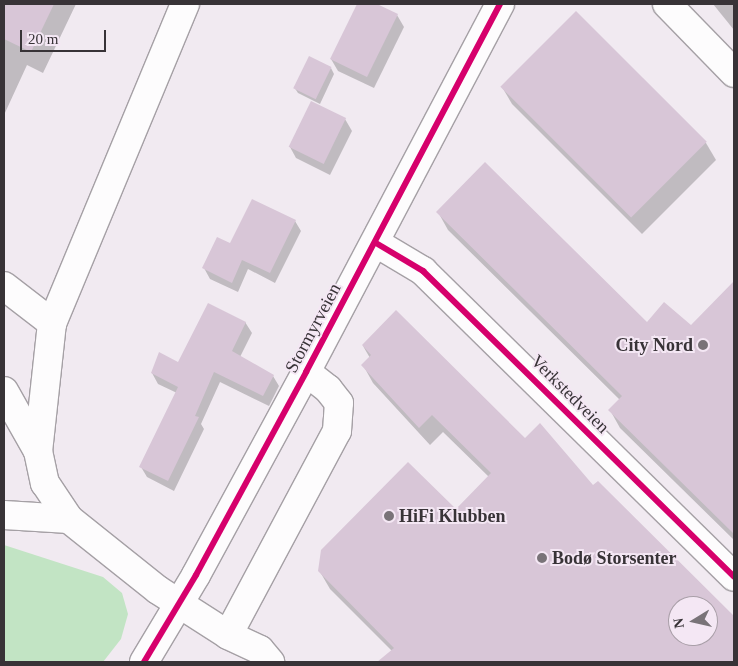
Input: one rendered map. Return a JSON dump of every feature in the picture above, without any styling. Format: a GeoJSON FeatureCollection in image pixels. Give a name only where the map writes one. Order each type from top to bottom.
{"type":"FeatureCollection","features":[{"type":"Feature","properties":{"kind":"street"},"geometry":{"type":"LineString","coordinates":[[38,451],[52,323],[185,4]]}},
{"type":"Feature","properties":{"kind":"street","name":"Stormyrveien"},"geometry":{"type":"LineString","coordinates":[[144,662],[179,602],[376,243],[500,4]]}},
{"type":"Feature","properties":{"kind":"street"},"geometry":{"type":"LineString","coordinates":[[667,4],[734,73]]}},
{"type":"Feature","properties":{"kind":"street","name":"Verkstedveien"},"geometry":{"type":"LineString","coordinates":[[376,243],[423,271],[734,577]]}},
{"type":"Feature","properties":{"kind":"street"},"geometry":{"type":"LineString","coordinates":[[4,286],[52,323]]}},
{"type":"Feature","properties":{"kind":"street"},"geometry":{"type":"LineString","coordinates":[[228,635],[337,431],[339,403],[328,389],[306,372]]}},
{"type":"Feature","properties":{"kind":"street"},"geometry":{"type":"LineString","coordinates":[[4,391],[38,451],[45,483],[70,519],[140,577],[228,635],[260,650],[270,662]]}},
{"type":"Feature","properties":{"kind":"street"},"geometry":{"type":"LineString","coordinates":[[4,515],[70,519]]}},
{"type":"Feature","properties":{"kind":"green space"},"geometry":{"type":"Polygon","coordinates":[[[4,545],[103,577],[122,593],[128,614],[121,639],[103,662],[4,662],[4,545]]]}},
{"type":"Feature","properties":{"kind":"building"},"geometry":{"type":"Polygon","coordinates":[[[4,4],[54,4],[31,52],[4,39],[4,4]]]}},
{"type":"Feature","properties":{"kind":"building"},"geometry":{"type":"Polygon","coordinates":[[[357,4],[377,4],[398,14],[367,77],[330,59],[357,4]]]}},
{"type":"Feature","properties":{"kind":"building"},"geometry":{"type":"Polygon","coordinates":[[[576,11],[707,142],[631,217],[500,87],[576,11]]]}},
{"type":"Feature","properties":{"kind":"building"},"geometry":{"type":"Polygon","coordinates":[[[309,56],[331,67],[316,99],[293,88],[309,56]]]}},
{"type":"Feature","properties":{"kind":"building"},"geometry":{"type":"Polygon","coordinates":[[[311,101],[346,118],[324,164],[289,147],[311,101]]]}},
{"type":"Feature","properties":{"kind":"building"},"geometry":{"type":"Polygon","coordinates":[[[485,162],[647,322],[664,302],[691,325],[734,281],[734,534],[608,410],[622,396],[436,212],[485,162]]]}},
{"type":"Feature","properties":{"kind":"building"},"geometry":{"type":"Polygon","coordinates":[[[252,199],[296,220],[270,273],[242,260],[232,283],[202,268],[217,237],[230,243],[252,199]]]}},
{"type":"Feature","properties":{"kind":"building"},"geometry":{"type":"Polygon","coordinates":[[[208,303],[246,322],[232,351],[274,375],[263,396],[214,372],[195,416],[199,417],[168,481],[139,467],[178,387],[151,373],[159,352],[178,362],[208,303]]]}},
{"type":"Feature","properties":{"kind":"building","name":"Bodø Storsenter"},"geometry":{"type":"Polygon","coordinates":[[[396,310],[525,438],[540,423],[593,485],[598,481],[714,596],[668,596],[668,646],[718,646],[718,600],[734,616],[734,662],[377,662],[394,648],[318,571],[321,550],[408,462],[456,509],[491,473],[432,415],[419,428],[361,365],[371,355],[362,345],[396,310]]]}},
{"type":"Feature","properties":{"kind":"cycle path"},"geometry":{"type":"LineString","coordinates":[[144,662],[196,575],[306,372],[500,4]]}},
{"type":"Feature","properties":{"kind":"cycle path"},"geometry":{"type":"LineString","coordinates":[[376,243],[423,271],[734,577]]}},
{"type":"Feature","properties":{"kind":"place","name":"City Nord"},"geometry":{"type":"Point","coordinates":[703,345]}},
{"type":"Feature","properties":{"kind":"place","name":"HiFi Klubben"},"geometry":{"type":"Point","coordinates":[389,516]}},
{"type":"Feature","properties":{"kind":"place","name":"Bodø Storsenter"},"geometry":{"type":"Point","coordinates":[542,558]}}]}
